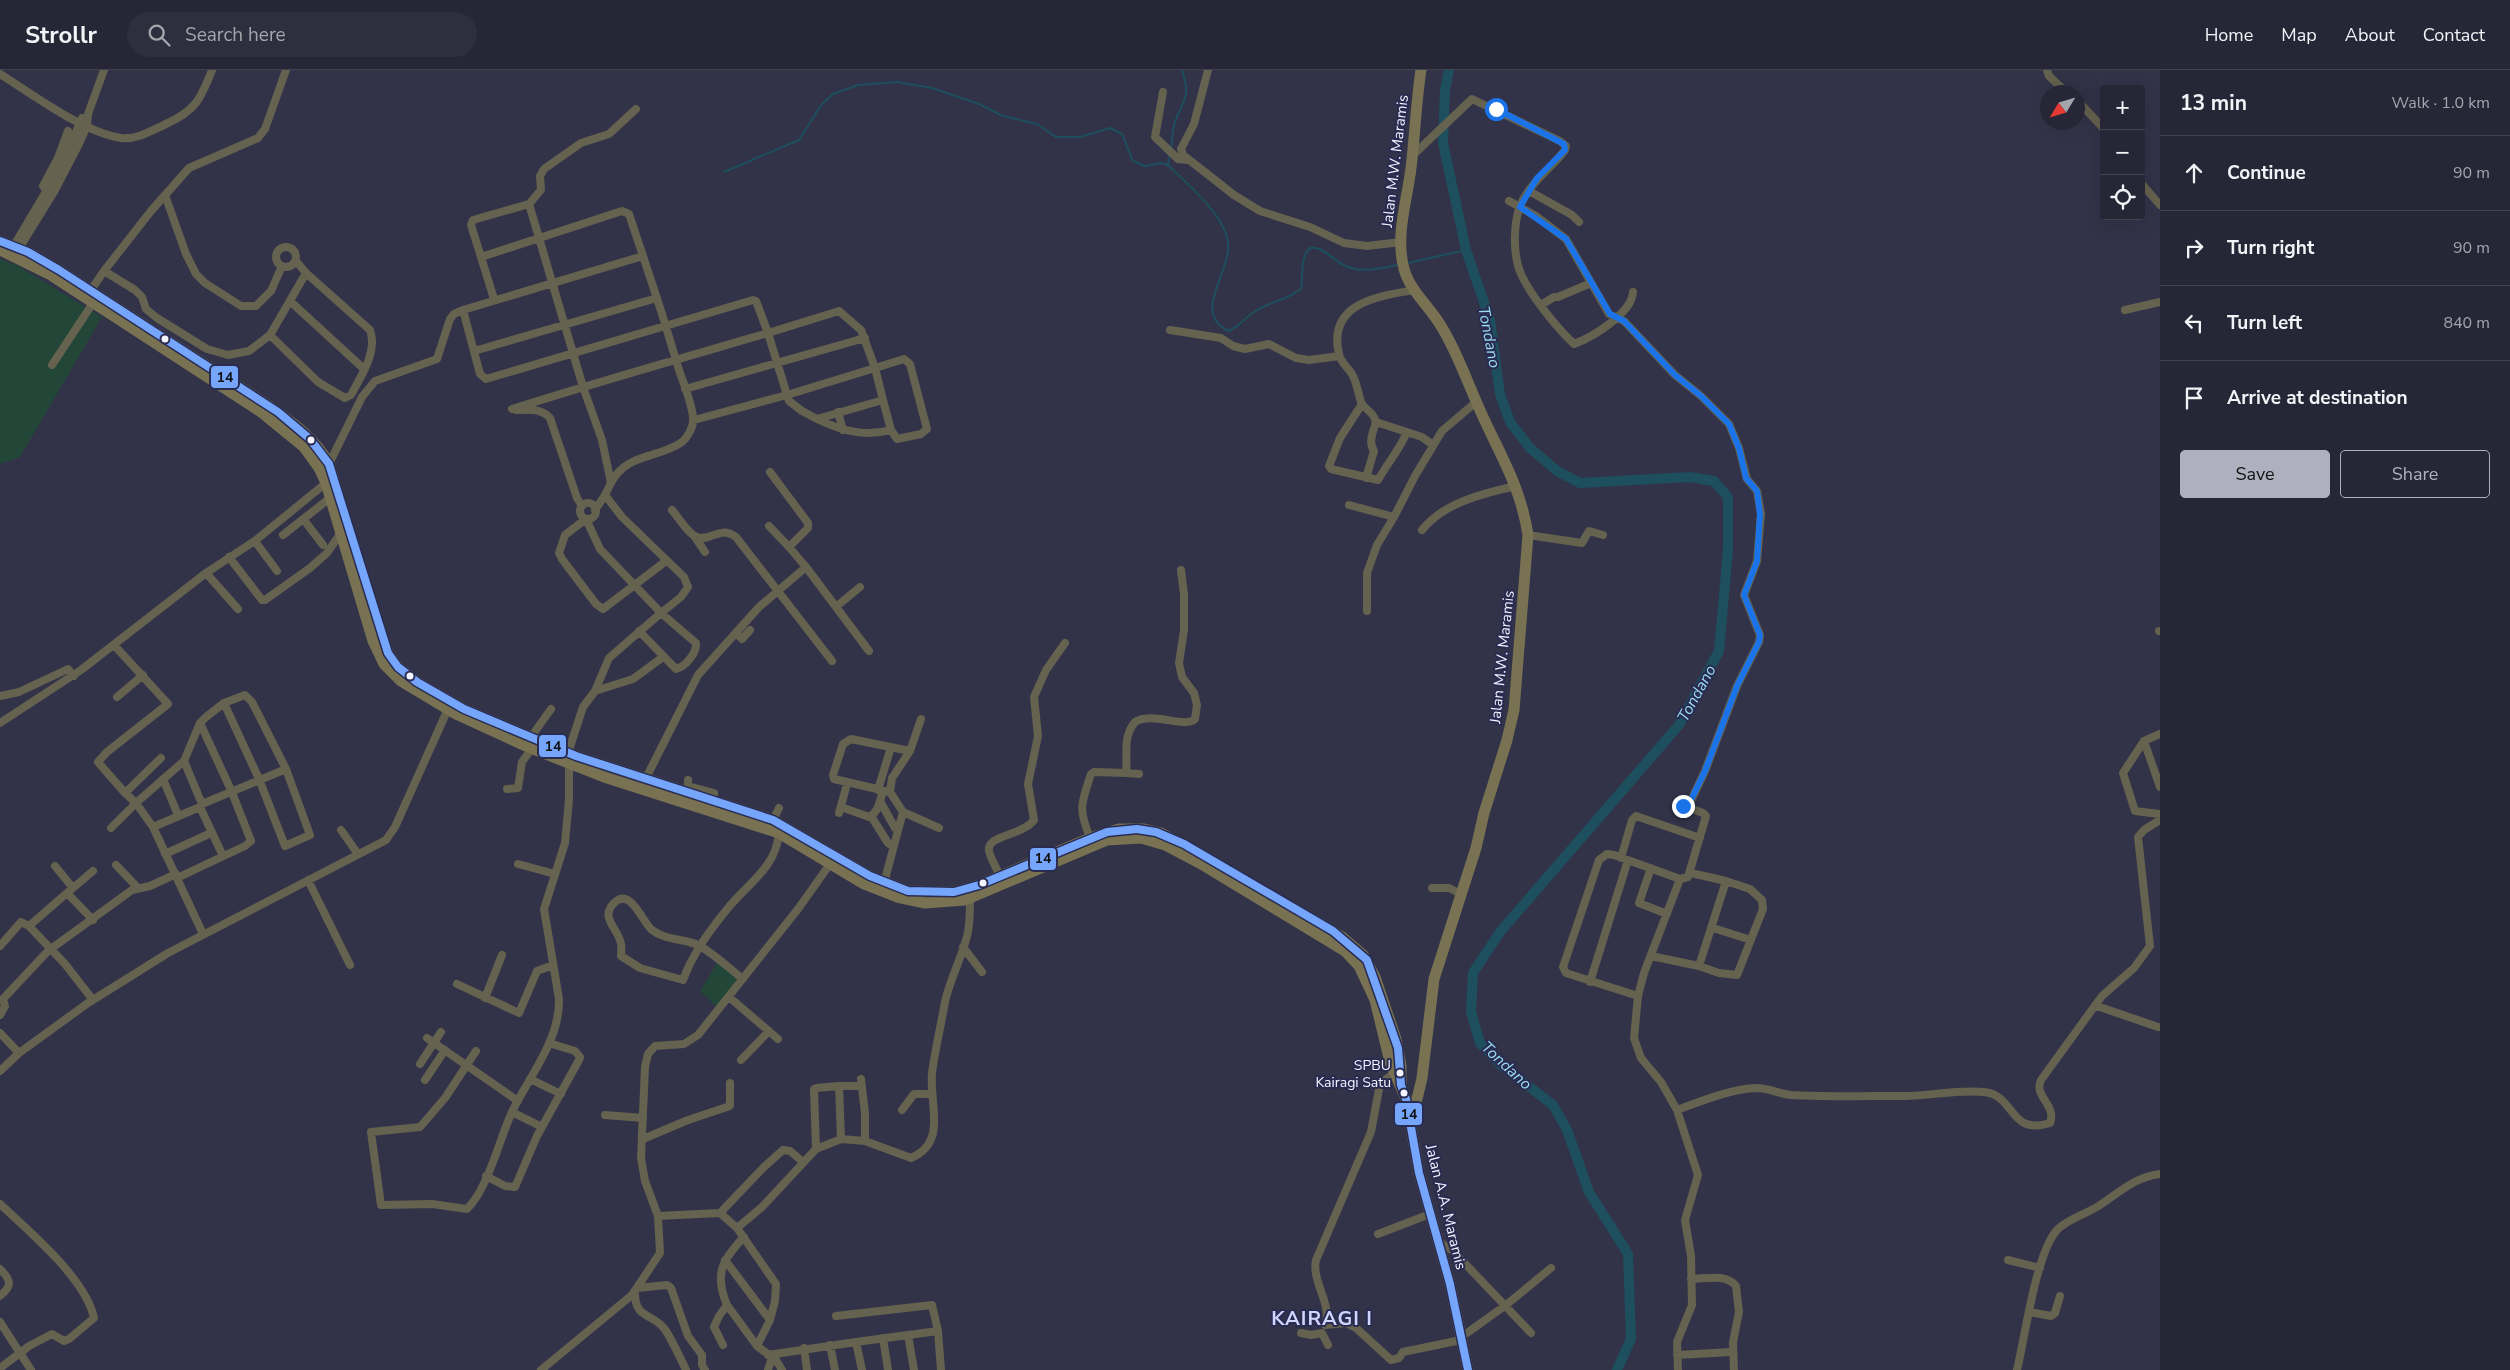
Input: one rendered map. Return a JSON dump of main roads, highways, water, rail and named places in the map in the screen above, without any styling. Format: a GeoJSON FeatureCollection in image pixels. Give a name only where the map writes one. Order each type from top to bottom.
{"type":"FeatureCollection","features":[{"type":"Feature","properties":{"kind":"highway","name":"Jalan M.W. Maramis"},"geometry":{"type":"LineString","coordinates":[[1411,1124],[1422,1078],[1434,979],[1507,740],[1514,710],[1528,535],[1524,507],[1506,461],[1476,402],[1449,340],[1414,290],[1404,270],[1401,242],[1421,70]]}},
{"type":"Feature","properties":{"kind":"highway"},"geometry":{"type":"LineString","coordinates":[[0,241],[11,251],[268,417],[304,448],[326,483],[373,641],[380,658],[401,681],[448,710],[568,758],[644,780],[780,833],[864,884],[897,897],[925,903],[946,903],[970,898],[1107,840],[1134,837],[1155,841],[1187,855],[1300,917]]}},
{"type":"Feature","properties":{"kind":"highway"},"geometry":{"type":"LineString","coordinates":[[11,251],[90,290],[294,423],[318,448],[329,464],[378,629],[393,661],[412,678],[437,695],[531,743]]}},
{"type":"Feature","properties":{"kind":"highway"},"geometry":{"type":"LineString","coordinates":[[568,758],[604,778],[774,820],[884,883],[908,891],[944,893],[979,885],[1090,838],[1125,828],[1144,829],[1161,834],[1196,851],[1300,917]]}},
{"type":"Feature","properties":{"kind":"highway","name":"Jalan A.A. Maramis"},"geometry":{"type":"LineString","coordinates":[[1300,917],[1342,937],[1368,960],[1396,1039],[1399,1075],[1411,1124],[1419,1173],[1450,1284],[1468,1370]]}},
{"type":"Feature","properties":{"kind":"highway"},"geometry":{"type":"LineString","coordinates":[[1399,1075],[1422,1078]]}},
{"type":"Feature","properties":{"kind":"waterway"},"geometry":{"type":"LineString","coordinates":[[1171,149],[1174,125],[1184,102],[1186,92],[1182,70]]}},
{"type":"Feature","properties":{"kind":"waterway","name":"Tondano"},"geometry":{"type":"LineString","coordinates":[[1449,70],[1445,90],[1443,143],[1466,250],[1490,320],[1500,394],[1510,422],[1530,448],[1557,471],[1580,483],[1690,477],[1714,481],[1728,497],[1728,550],[1719,651],[1679,725],[1500,932],[1473,973],[1471,1012],[1480,1043],[1501,1065],[1553,1105],[1567,1130],[1589,1192],[1628,1254],[1631,1339],[1617,1370]]}},
{"type":"Feature","properties":{"kind":"waterway"},"geometry":{"type":"LineString","coordinates":[[724,172],[799,140],[821,105],[833,94],[858,85],[897,82],[932,88],[979,104],[1003,116],[1037,124],[1056,137],[1080,137],[1110,128],[1122,134],[1133,161],[1145,166],[1161,163],[1168,165],[1204,200],[1225,231],[1228,242],[1228,254],[1215,291],[1213,314],[1218,323],[1229,331],[1251,314],[1301,289],[1303,261],[1310,248],[1320,249],[1343,265],[1354,269],[1373,269],[1398,265]]}},
{"type":"Feature","properties":{"kind":"waterway"},"geometry":{"type":"LineString","coordinates":[[1168,164],[1170,154]]}},
{"type":"Feature","properties":{"kind":"waterway"},"geometry":{"type":"LineString","coordinates":[[1408,263],[1466,250]]}},
{"type":"Feature","properties":{"kind":"place","name":"SPBU Kairagi Satu"},"geometry":{"type":"Point","coordinates":[1400,1073]}},
{"type":"Feature","properties":{"kind":"district","name":"KAIRAGI I"},"geometry":{"type":"Point","coordinates":[1322,1318]}}]}
